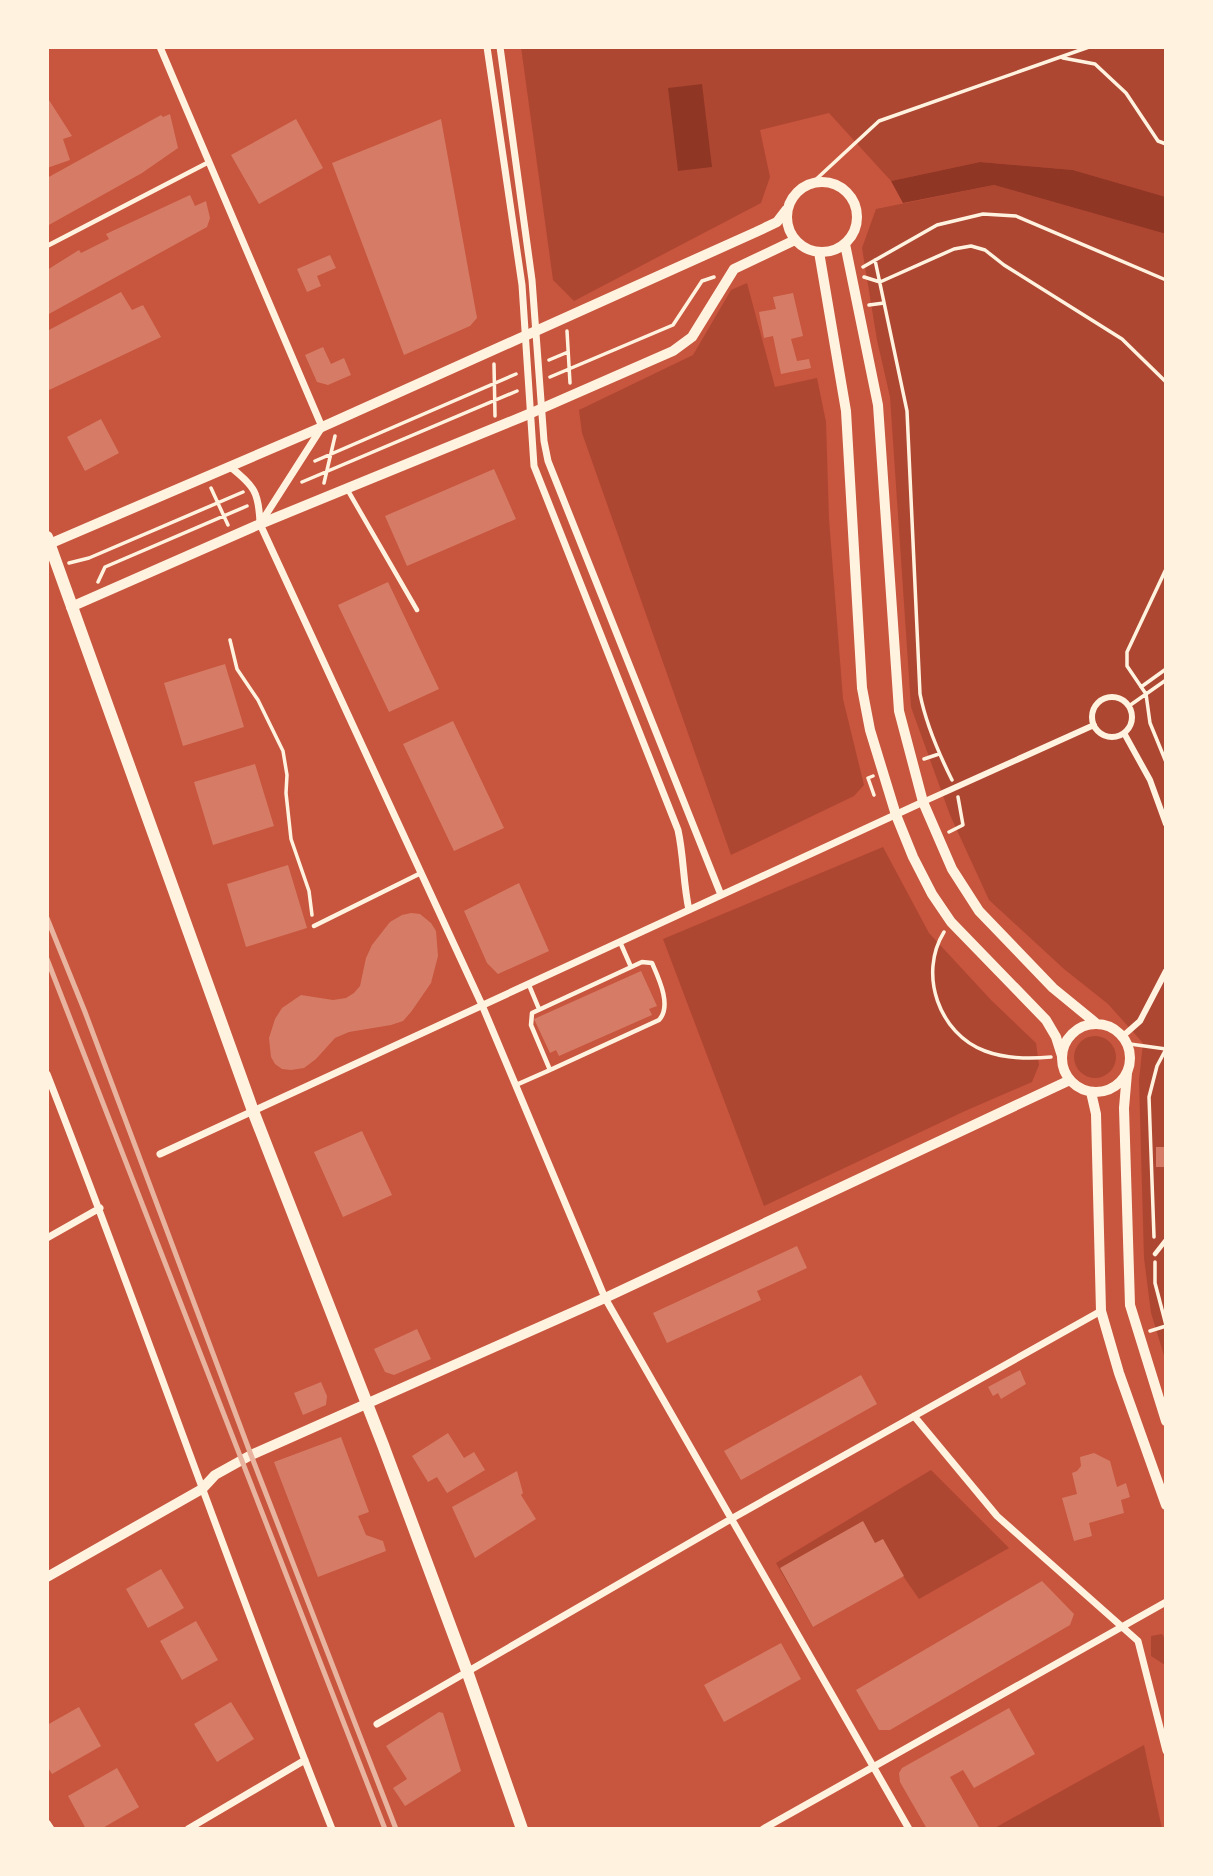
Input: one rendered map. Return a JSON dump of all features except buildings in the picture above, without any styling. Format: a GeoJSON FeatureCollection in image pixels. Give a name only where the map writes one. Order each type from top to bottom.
{"type":"FeatureCollection","features":[{"type":"Feature","properties":{"kind":"main road"},"geometry":{"type":"LineString","coordinates":[[48,542],[253,1111],[367,1403],[467,1671],[522,1829]]}},
{"type":"Feature","properties":{"kind":"street"},"geometry":{"type":"LineString","coordinates":[[160,47],[322,427]]}},
{"type":"Feature","properties":{"kind":"street"},"geometry":{"type":"LineString","coordinates":[[487,47],[522,285],[540,381],[548,461],[721,895]]}},
{"type":"Feature","properties":{"kind":"street"},"geometry":{"type":"LineString","coordinates":[[499,47],[532,280],[527,386],[534,466],[678,830],[684,854],[683,884],[689,910]]}},
{"type":"Feature","properties":{"kind":"street"},"geometry":{"type":"LineString","coordinates":[[48,542],[322,427],[777,222],[800,189],[811,184],[823,181],[845,190],[857,211],[857,223],[845,244],[819,252],[806,248],[795,240],[787,220],[787,209]]}},
{"type":"Feature","properties":{"kind":"street"},"geometry":{"type":"LineString","coordinates":[[71,607],[260,524],[496,428],[673,351],[692,337],[734,269],[795,240]]}},
{"type":"Feature","properties":{"kind":"street"},"geometry":{"type":"LineString","coordinates":[[845,244],[878,405],[899,711],[923,802],[960,884],[979,911],[1053,988],[1097,1024],[1115,1030],[1125,1040],[1130,1063],[1124,1108],[1130,1305],[1166,1421]]}},
{"type":"Feature","properties":{"kind":"street"},"geometry":{"type":"LineString","coordinates":[[819,252],[846,411],[862,688],[870,730],[896,814],[923,878],[951,922],[1046,1020],[1056,1037],[1070,1080],[1091,1092],[1112,1088],[1128,1073]]}},
{"type":"Feature","properties":{"kind":"street"},"geometry":{"type":"LineString","coordinates":[[260,524],[322,427]]}},
{"type":"Feature","properties":{"kind":"street"},"geometry":{"type":"LineString","coordinates":[[229,466],[246,479],[259,500],[260,524],[482,1005],[605,1298],[909,1829]]}},
{"type":"Feature","properties":{"kind":"street"},"geometry":{"type":"LineString","coordinates":[[1117,697],[1129,706],[1132,721],[1124,733],[1116,737],[1107,736],[1094,725],[1093,711],[1102,699],[1117,697]]}},
{"type":"Feature","properties":{"kind":"street"},"geometry":{"type":"LineString","coordinates":[[160,1154],[1094,725]]}},
{"type":"Feature","properties":{"kind":"street"},"geometry":{"type":"LineString","coordinates":[[1124,733],[1150,780],[1166,824]]}},
{"type":"Feature","properties":{"kind":"street"},"geometry":{"type":"LineString","coordinates":[[1125,1040],[1139,1021],[1166,971]]}},
{"type":"Feature","properties":{"kind":"street"},"geometry":{"type":"LineString","coordinates":[[1062,1056],[1065,1045],[1077,1030],[1097,1024]]}},
{"type":"Feature","properties":{"kind":"street"},"geometry":{"type":"LineString","coordinates":[[47,1074],[100,1208],[202,1489],[332,1829]]}},
{"type":"Feature","properties":{"kind":"street"},"geometry":{"type":"LineString","coordinates":[[47,1577],[202,1489],[215,1475],[251,1455],[605,1298],[1070,1080]]}},
{"type":"Feature","properties":{"kind":"street"},"geometry":{"type":"LineString","coordinates":[[1091,1092],[1096,1114],[1101,1311],[1119,1373],[1166,1505]]}},
{"type":"Feature","properties":{"kind":"street"},"geometry":{"type":"LineString","coordinates":[[47,1238],[100,1208]]}},
{"type":"Feature","properties":{"kind":"street"},"geometry":{"type":"LineString","coordinates":[[377,1724],[731,1519],[1101,1311]]}},
{"type":"Feature","properties":{"kind":"street"},"geometry":{"type":"LineString","coordinates":[[914,1416],[997,1516],[1138,1641],[1166,1751]]}},
{"type":"Feature","properties":{"kind":"street"},"geometry":{"type":"LineString","coordinates":[[763,1829],[1166,1602]]}},
{"type":"Feature","properties":{"kind":"street"},"geometry":{"type":"LineString","coordinates":[[188,1829],[305,1760]]}},
{"type":"Feature","properties":{"kind":"street"},"geometry":{"type":"LineString","coordinates":[[47,1823],[51,1829]]}},
{"type":"Feature","properties":{"kind":"lane"},"geometry":{"type":"LineString","coordinates":[[47,246],[209,162]]}},
{"type":"Feature","properties":{"kind":"lane"},"geometry":{"type":"LineString","coordinates":[[346,489],[417,610]]}},
{"type":"Feature","properties":{"kind":"lane"},"geometry":{"type":"LineString","coordinates":[[314,926],[421,873]]}},
{"type":"Feature","properties":{"kind":"lane"},"geometry":{"type":"LineString","coordinates":[[620,942],[631,967]]}},
{"type":"Feature","properties":{"kind":"lane"},"geometry":{"type":"LineString","coordinates":[[516,1086],[550,1070],[662,1017],[666,1007],[652,963],[646,961],[631,967],[532,1013],[530,1020],[550,1070]]}},
{"type":"Feature","properties":{"kind":"lane"},"geometry":{"type":"LineString","coordinates":[[528,984],[540,1009]]}},
{"type":"Feature","properties":{"kind":"lane"},"geometry":{"type":"LineString","coordinates":[[1155,1254],[1166,1240]]}},
{"type":"Feature","properties":{"kind":"path"},"geometry":{"type":"LineString","coordinates":[[811,184],[879,121],[1089,47]]}},
{"type":"Feature","properties":{"kind":"path"},"geometry":{"type":"LineString","coordinates":[[1060,57],[1095,64],[1126,93],[1158,141],[1166,144]]}},
{"type":"Feature","properties":{"kind":"path"},"geometry":{"type":"LineString","coordinates":[[852,274],[937,225],[983,214],[1016,216],[1166,280]]}},
{"type":"Feature","properties":{"kind":"path"},"geometry":{"type":"LineString","coordinates":[[852,274],[880,282],[954,249],[971,246],[985,250],[1004,265],[1122,340],[1166,382]]}},
{"type":"Feature","properties":{"kind":"path"},"geometry":{"type":"LineString","coordinates":[[875,260],[908,411],[920,694],[939,754],[956,787],[963,825],[938,838]]}},
{"type":"Feature","properties":{"kind":"path"},"geometry":{"type":"LineString","coordinates":[[540,381],[673,325],[702,281],[734,269]]}},
{"type":"Feature","properties":{"kind":"path"},"geometry":{"type":"LineString","coordinates":[[568,315],[571,394]]}},
{"type":"Feature","properties":{"kind":"path"},"geometry":{"type":"LineString","coordinates":[[495,348],[496,428]]}},
{"type":"Feature","properties":{"kind":"path"},"geometry":{"type":"LineString","coordinates":[[282,491],[527,386]]}},
{"type":"Feature","properties":{"kind":"path"},"geometry":{"type":"LineString","coordinates":[[321,499],[340,419]]}},
{"type":"Feature","properties":{"kind":"path"},"geometry":{"type":"LineString","coordinates":[[206,476],[234,536]]}},
{"type":"Feature","properties":{"kind":"path"},"geometry":{"type":"LineString","coordinates":[[90,599],[105,567],[259,500]]}},
{"type":"Feature","properties":{"kind":"path"},"geometry":{"type":"LineString","coordinates":[[1166,569],[1128,652],[1127,666],[1146,694],[1150,723],[1166,762]]}},
{"type":"Feature","properties":{"kind":"path"},"geometry":{"type":"LineString","coordinates":[[230,640],[237,668],[258,700],[283,751],[291,839],[309,891],[314,926]]}},
{"type":"Feature","properties":{"kind":"path"},"geometry":{"type":"LineString","coordinates":[[1141,687],[1166,668]]}},
{"type":"Feature","properties":{"kind":"path"},"geometry":{"type":"LineString","coordinates":[[1129,706],[1166,680]]}},
{"type":"Feature","properties":{"kind":"path"},"geometry":{"type":"LineString","coordinates":[[951,922],[940,939],[933,983],[936,999],[944,1016],[956,1031],[984,1051],[1004,1057],[1062,1056]]}},
{"type":"Feature","properties":{"kind":"path"},"geometry":{"type":"LineString","coordinates":[[1125,1040],[1166,1049],[1157,1066],[1149,1097],[1155,1283],[1166,1325]]}},
{"type":"Feature","properties":{"kind":"shaded area"},"geometry":{"type":"Polygon","coordinates":[[[521,47],[1166,47],[1166,197],[1073,170],[980,162],[891,181],[829,113],[760,130],[770,177],[761,203],[574,301],[553,280],[521,47]]]}},
{"type":"Feature","properties":{"kind":"shaded area"},"geometry":{"type":"Polygon","coordinates":[[[702,84],[712,167],[678,171],[668,88],[702,84]]]}},
{"type":"Feature","properties":{"kind":"shaded area"},"geometry":{"type":"Polygon","coordinates":[[[980,162],[1073,170],[1166,197],[1166,234],[994,185],[903,203],[891,181],[980,162]]]}},
{"type":"Feature","properties":{"kind":"shaded area"},"geometry":{"type":"Polygon","coordinates":[[[994,185],[1166,234],[1166,1362],[1151,1313],[1144,1258],[1139,1080],[1143,1043],[1108,1004],[1064,969],[989,900],[950,815],[911,707],[890,397],[877,340],[862,248],[876,209],[994,185]]]}},
{"type":"Feature","properties":{"kind":"shaded area"},"geometry":{"type":"Polygon","coordinates":[[[747,283],[775,387],[817,378],[826,422],[829,519],[843,699],[864,785],[854,796],[731,855],[582,433],[579,410],[693,355],[731,290],[747,283]]]}},
{"type":"Feature","properties":{"kind":"shaded area"},"geometry":{"type":"Polygon","coordinates":[[[883,847],[929,933],[991,1000],[1036,1043],[1039,1065],[1032,1082],[764,1206],[663,939],[883,847]]]}},
{"type":"Feature","properties":{"kind":"shaded area"},"geometry":{"type":"Polygon","coordinates":[[[1095,1036],[1110,1042],[1116,1057],[1110,1072],[1095,1078],[1080,1072],[1074,1057],[1080,1042],[1095,1036]]]}},
{"type":"Feature","properties":{"kind":"shaded area"},"geometry":{"type":"Polygon","coordinates":[[[931,1470],[1009,1548],[919,1599],[903,1576],[813,1627],[776,1563],[931,1470]]]}},
{"type":"Feature","properties":{"kind":"shaded area"},"geometry":{"type":"Polygon","coordinates":[[[1162,1634],[1166,1640],[1166,1670],[1165,1665],[1151,1656],[1151,1636],[1162,1634]]]}},
{"type":"Feature","properties":{"kind":"shaded area"},"geometry":{"type":"Polygon","coordinates":[[[1144,1745],[1162,1829],[993,1829],[1144,1745]]]}},
{"type":"Feature","properties":{"kind":"railway"},"geometry":{"type":"LineString","coordinates":[[47,918],[396,1829]]}},
{"type":"Feature","properties":{"kind":"railway"},"geometry":{"type":"LineString","coordinates":[[47,959],[385,1829]]}}]}
